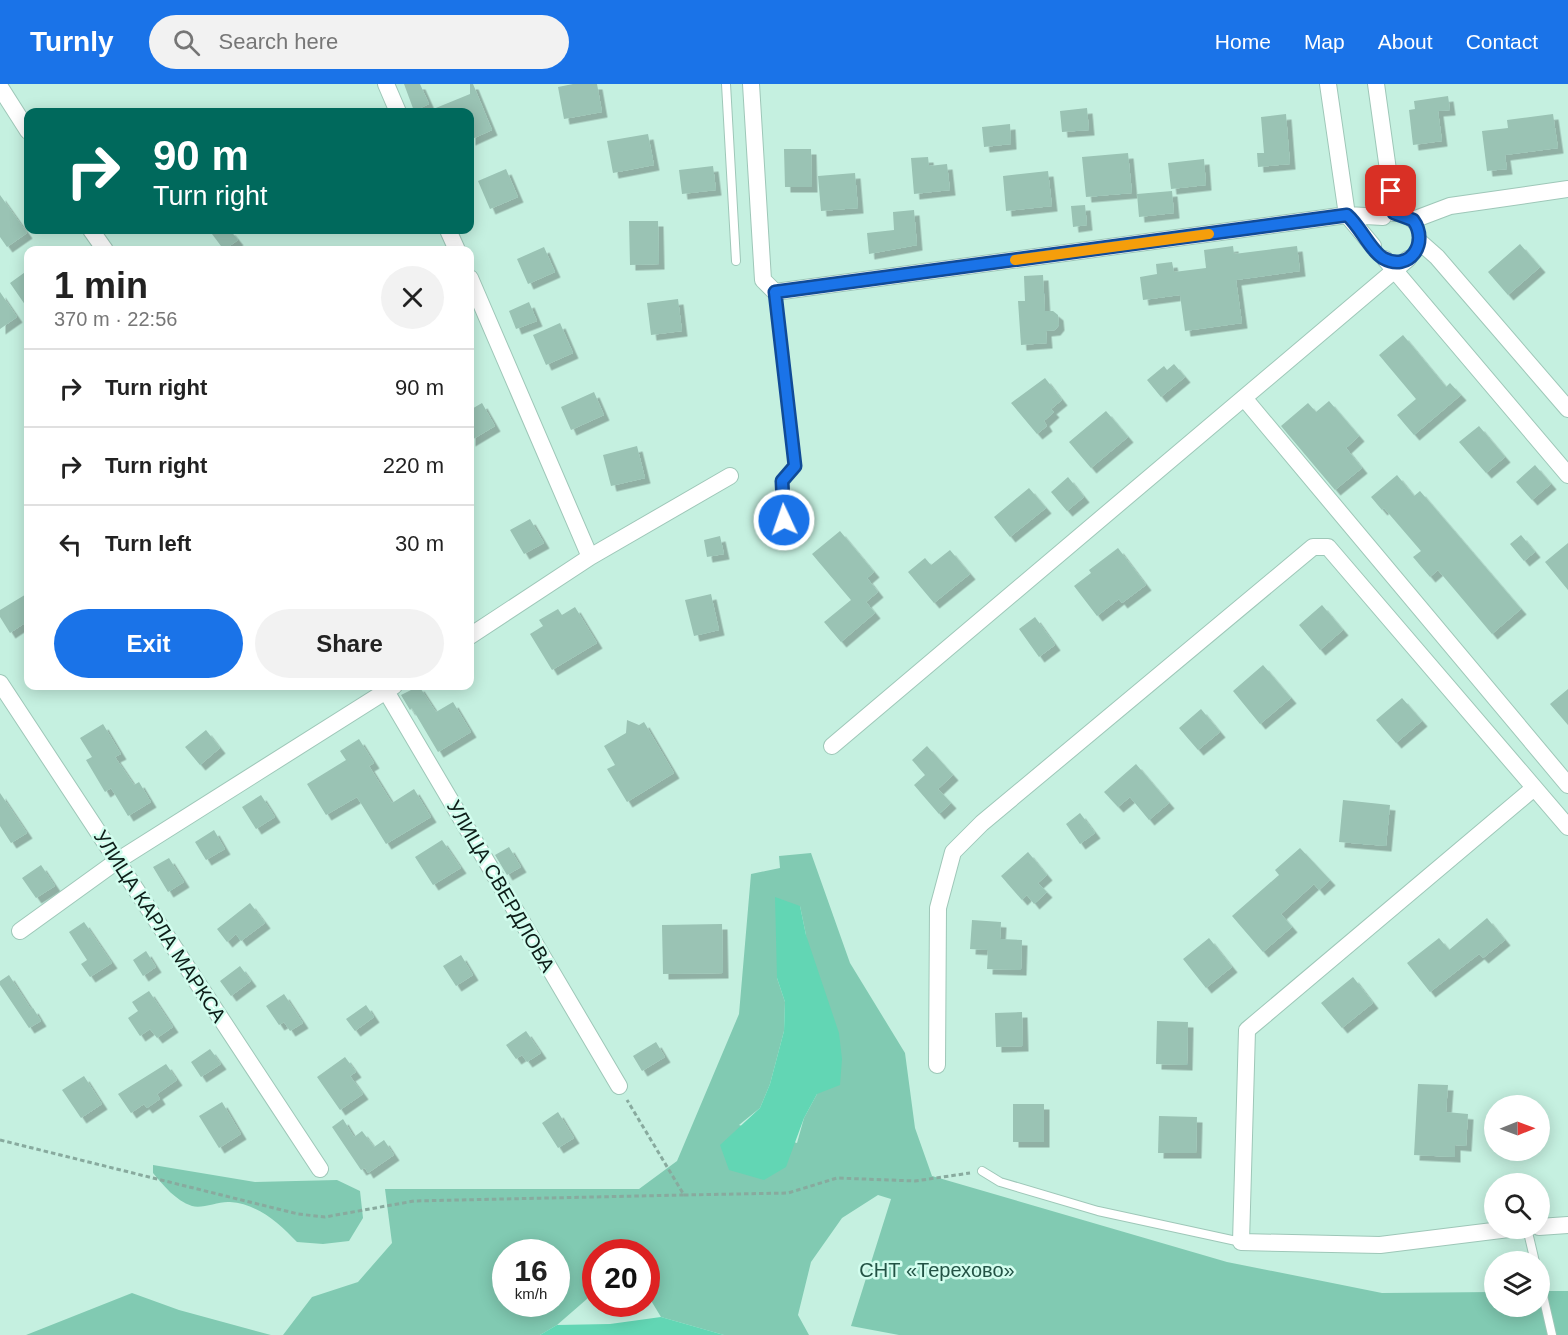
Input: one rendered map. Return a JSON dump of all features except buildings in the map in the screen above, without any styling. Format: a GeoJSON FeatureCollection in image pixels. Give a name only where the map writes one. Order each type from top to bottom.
{"type":"FeatureCollection","features":[{"type":"Feature","properties":{"kind":"street"},"geometry":{"type":"LineString","coordinates":[[386,84],[396,108]]}},
{"type":"Feature","properties":{"kind":"street"},"geometry":{"type":"LineString","coordinates":[[751,84],[763,280],[775,292],[1347,215],[1388,215],[1413,220],[1450,206],[1568,189]]}},
{"type":"Feature","properties":{"kind":"street"},"geometry":{"type":"LineString","coordinates":[[1328,84],[1347,215],[1568,475]]}},
{"type":"Feature","properties":{"kind":"street"},"geometry":{"type":"LineString","coordinates":[[1376,84],[1388,215]]}},
{"type":"Feature","properties":{"kind":"street"},"geometry":{"type":"LineString","coordinates":[[0,87],[24,125]]}},
{"type":"Feature","properties":{"kind":"street"},"geometry":{"type":"LineString","coordinates":[[1384,259],[1373,230],[1388,215]]}},
{"type":"Feature","properties":{"kind":"street"},"geometry":{"type":"LineString","coordinates":[[1413,220],[1418,226],[1420,242],[1437,257],[1568,410]]}},
{"type":"Feature","properties":{"kind":"street"},"geometry":{"type":"LineString","coordinates":[[1384,259],[1400,261],[1408,259],[1420,242]]}},
{"type":"Feature","properties":{"kind":"street"},"geometry":{"type":"LineString","coordinates":[[832,746],[1244,398],[1384,259]]}},
{"type":"Feature","properties":{"kind":"street"},"geometry":{"type":"LineString","coordinates":[[474,288],[590,557]]}},
{"type":"Feature","properties":{"kind":"street"},"geometry":{"type":"LineString","coordinates":[[1244,398],[1568,785]]}},
{"type":"Feature","properties":{"kind":"street"},"geometry":{"type":"LineString","coordinates":[[474,633],[590,557],[730,476]]}},
{"type":"Feature","properties":{"kind":"street"},"geometry":{"type":"LineString","coordinates":[[937,1065],[938,908],[953,852],[982,824],[1313,547],[1328,547],[1568,827]]}},
{"type":"Feature","properties":{"kind":"street","name":"УЛИЦА КАРЛА МАРКСА"},"geometry":{"type":"LineString","coordinates":[[0,683],[320,1169]]}},
{"type":"Feature","properties":{"kind":"street"},"geometry":{"type":"LineString","coordinates":[[20,931],[117,861],[383,690]]}},
{"type":"Feature","properties":{"kind":"street","name":"УЛИЦА СВЕРДЛОВА"},"geometry":{"type":"LineString","coordinates":[[390,690],[619,1086]]}},
{"type":"Feature","properties":{"kind":"street"},"geometry":{"type":"LineString","coordinates":[[1484,1232],[1380,1245],[1241,1242],[1247,1030],[1534,788]]}},
{"type":"Feature","properties":{"kind":"street"},"geometry":{"type":"LineString","coordinates":[[1550,1226],[1568,1225]]}},
{"type":"Feature","properties":{"kind":"lane"},"geometry":{"type":"LineString","coordinates":[[726,84],[736,261]]}},
{"type":"Feature","properties":{"kind":"lane"},"geometry":{"type":"LineString","coordinates":[[775,292],[795,466],[782,481],[784,520]]}},
{"type":"Feature","properties":{"kind":"lane"},"geometry":{"type":"LineString","coordinates":[[982,1171],[1000,1182],[1098,1211],[1241,1242]]}},
{"type":"Feature","properties":{"kind":"lane"},"geometry":{"type":"LineString","coordinates":[[1548,1317],[1552,1335]]}},
{"type":"Feature","properties":{"kind":"path"},"geometry":{"type":"LineString","coordinates":[[619,1086],[684,1195]]}},
{"type":"Feature","properties":{"kind":"path"},"geometry":{"type":"LineString","coordinates":[[0,1140],[298,1214],[325,1217],[414,1201],[788,1193],[837,1178],[915,1181],[982,1171]]}},
{"type":"Feature","properties":{"kind":"green space","name":"СНТ «Терехово»"},"geometry":{"type":"Polygon","coordinates":[[[811,853],[850,963],[905,1053],[915,1128],[932,1176],[1227,1262],[1382,1293],[1484,1292],[1484,1317],[1550,1317],[1550,1291],[1568,1291],[1568,1335],[899,1335],[851,1326],[891,1199],[878,1195],[842,1218],[811,1262],[798,1315],[809,1335],[724,1335],[661,1317],[660,1239],[582,1239],[582,1303],[570,1314],[570,1239],[492,1239],[492,1317],[566,1317],[557,1325],[540,1335],[283,1335],[312,1297],[358,1282],[392,1243],[385,1189],[639,1189],[677,1161],[739,1014],[751,874],[780,868],[779,856],[811,853]],[[800,906],[777,978],[785,1002],[784,1031],[770,1084],[760,1108],[739,1125],[797,1143],[804,1118],[817,1094],[806,935],[800,906]]]}},
{"type":"Feature","properties":{"kind":"green space"},"geometry":{"type":"Polygon","coordinates":[[[153,1165],[255,1182],[337,1180],[360,1191],[363,1218],[349,1241],[323,1244],[297,1242],[283,1228],[250,1206],[230,1202],[196,1207],[180,1200],[153,1173],[153,1165]]]}},
{"type":"Feature","properties":{"kind":"green space"},"geometry":{"type":"Polygon","coordinates":[[[132,1293],[179,1310],[271,1335],[26,1335],[132,1293]]]}},
{"type":"Feature","properties":{"kind":"shaded area"},"geometry":{"type":"Polygon","coordinates":[[[775,897],[800,906],[806,935],[839,1033],[842,1059],[840,1085],[817,1094],[804,1118],[786,1167],[764,1180],[729,1170],[720,1145],[760,1108],[770,1084],[784,1031],[785,1002],[777,978],[775,897]]]}},
{"type":"Feature","properties":{"kind":"shaded area"},"geometry":{"type":"Polygon","coordinates":[[[661,1317],[724,1335],[540,1335],[557,1325],[610,1324],[661,1317]]]}},
{"type":"Feature","properties":{"kind":"slow traffic"},"geometry":{"type":"LineString","coordinates":[[1015,260],[1209,234]]}},
{"type":"Feature","properties":{"kind":"route"},"geometry":{"type":"LineString","coordinates":[[784,520],[782,481],[795,466],[775,292],[1347,215],[1357,224],[1378,254],[1385,259],[1400,261],[1408,259],[1418,249],[1420,234],[1413,220],[1401,213],[1394,213],[1391,191]]}}]}
